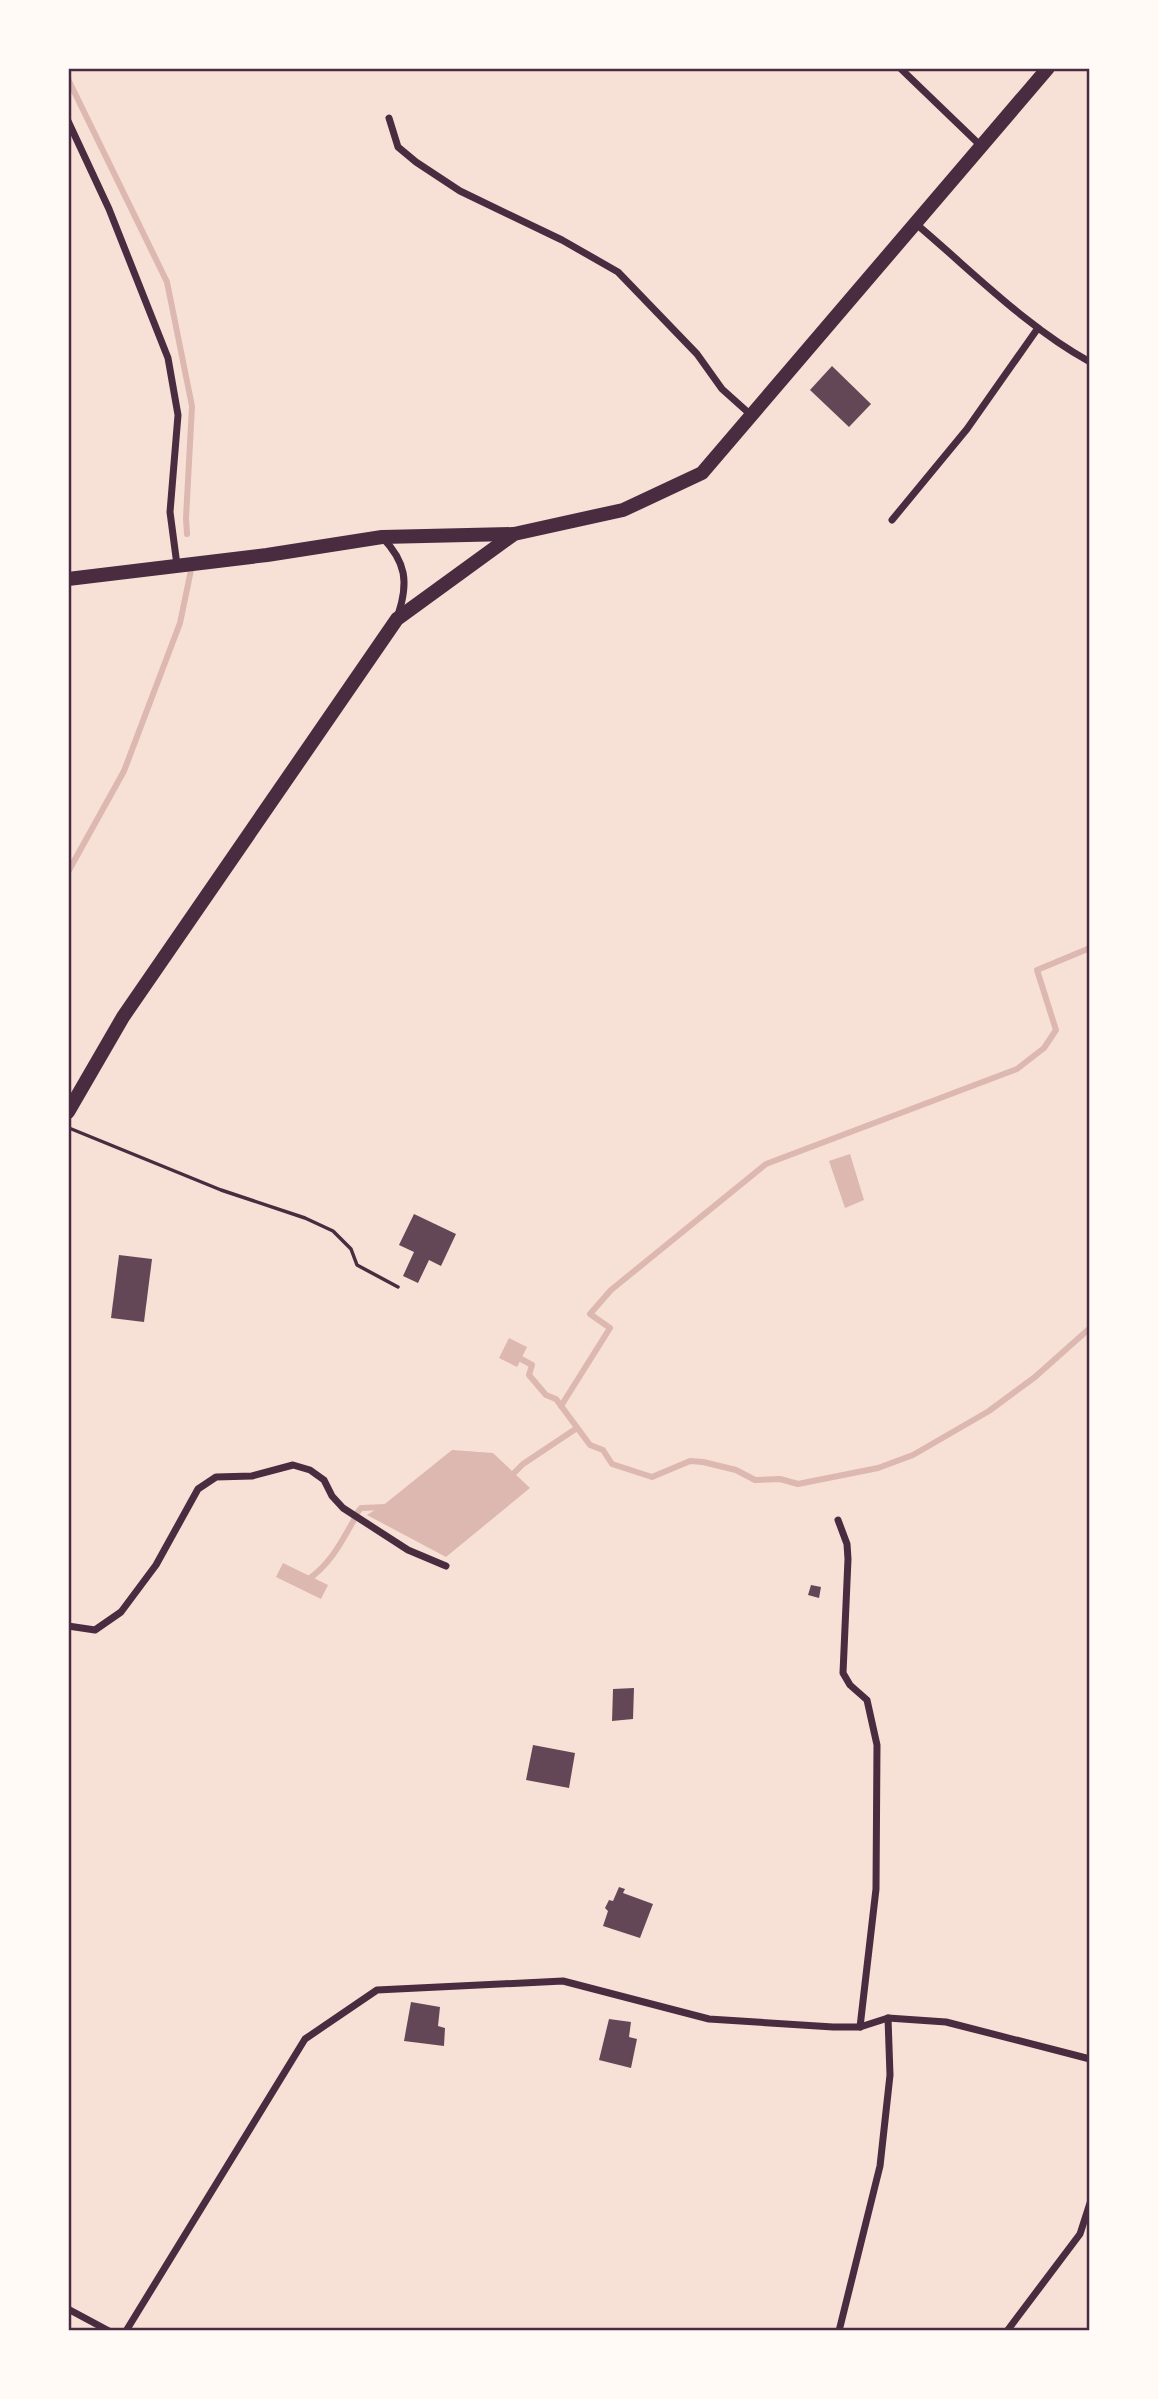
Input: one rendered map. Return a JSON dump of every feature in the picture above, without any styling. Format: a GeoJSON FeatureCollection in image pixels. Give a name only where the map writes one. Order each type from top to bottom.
{"type":"FeatureCollection","features":[{"type":"Feature","properties":{"kind":"main road"},"geometry":{"type":"LineString","coordinates":[[68,579],[267,555],[382,537],[514,534],[623,510],[702,473],[1048,68]]}},
{"type":"Feature","properties":{"kind":"main road"},"geometry":{"type":"LineString","coordinates":[[68,1111],[123,1017],[397,619],[514,534]]}},
{"type":"Feature","properties":{"kind":"street"},"geometry":{"type":"LineString","coordinates":[[900,68],[981,146]]}},
{"type":"Feature","properties":{"kind":"street"},"geometry":{"type":"LineString","coordinates":[[389,118],[398,147],[416,162],[460,191],[562,240],[618,272],[697,354],[722,389],[751,415]]}},
{"type":"Feature","properties":{"kind":"street"},"geometry":{"type":"LineString","coordinates":[[68,121],[119,233],[168,358],[178,415],[170,512],[177,565]]}},
{"type":"Feature","properties":{"kind":"street"},"geometry":{"type":"LineString","coordinates":[[915,223],[1014,310],[1069,351],[1090,362]]}},
{"type":"Feature","properties":{"kind":"street"},"geometry":{"type":"LineString","coordinates":[[892,520],[967,429],[1038,328]]}},
{"type":"Feature","properties":{"kind":"street"},"geometry":{"type":"LineString","coordinates":[[382,537],[400,560],[405,580],[397,619]]}},
{"type":"Feature","properties":{"kind":"street"},"geometry":{"type":"LineString","coordinates":[[68,1626],[95,1630],[121,1612],[156,1565],[198,1489],[216,1477],[252,1476],[293,1465],[310,1470],[324,1480],[332,1496],[345,1509],[408,1550],[446,1566]]}},
{"type":"Feature","properties":{"kind":"street"},"geometry":{"type":"LineString","coordinates":[[838,1520],[847,1544],[848,1559],[843,1673],[850,1685],[867,1700],[877,1745],[876,1889],[860,2027]]}},
{"type":"Feature","properties":{"kind":"street"},"geometry":{"type":"LineString","coordinates":[[126,2331],[305,2039],[377,1990],[562,1982],[709,2019],[860,2027],[888,2018],[946,2022],[1090,2059]]}},
{"type":"Feature","properties":{"kind":"street"},"geometry":{"type":"LineString","coordinates":[[839,2331],[880,2166],[890,2075],[888,2018]]}},
{"type":"Feature","properties":{"kind":"street"},"geometry":{"type":"LineString","coordinates":[[1007,2331],[1080,2234],[1090,2203]]}},
{"type":"Feature","properties":{"kind":"street"},"geometry":{"type":"LineString","coordinates":[[68,2309],[109,2331]]}},
{"type":"Feature","properties":{"kind":"path"},"geometry":{"type":"LineString","coordinates":[[68,1127],[221,1190],[305,1218],[333,1231],[351,1249],[357,1265],[398,1287]]}},
{"type":"Feature","properties":{"kind":"shaded area"},"geometry":{"type":"Polygon","coordinates":[[[850,1154],[864,1200],[845,1208],[829,1161],[850,1154]]]}},
{"type":"Feature","properties":{"kind":"shaded area"},"geometry":{"type":"Polygon","coordinates":[[[509,1338],[527,1347],[517,1367],[499,1358],[509,1338]]]}},
{"type":"Feature","properties":{"kind":"shaded area"},"geometry":{"type":"Polygon","coordinates":[[[452,1450],[493,1453],[530,1488],[446,1557],[367,1515],[452,1450]]]}},
{"type":"Feature","properties":{"kind":"shaded area"},"geometry":{"type":"Polygon","coordinates":[[[283,1563],[328,1585],[321,1599],[276,1577],[283,1563]]]}},
{"type":"Feature","properties":{"kind":"building"},"geometry":{"type":"Polygon","coordinates":[[[832,366],[871,404],[849,427],[810,390],[832,366]]]}},
{"type":"Feature","properties":{"kind":"building"},"geometry":{"type":"Polygon","coordinates":[[[414,1214],[456,1234],[441,1266],[429,1260],[418,1283],[403,1276],[414,1252],[399,1245],[414,1214]]]}},
{"type":"Feature","properties":{"kind":"building"},"geometry":{"type":"Polygon","coordinates":[[[119,1255],[152,1259],[144,1322],[111,1318],[119,1255]]]}},
{"type":"Feature","properties":{"kind":"building"},"geometry":{"type":"Polygon","coordinates":[[[811,1585],[821,1587],[819,1598],[808,1595],[811,1585]]]}},
{"type":"Feature","properties":{"kind":"building"},"geometry":{"type":"Polygon","coordinates":[[[634,1688],[633,1719],[612,1721],[613,1689],[634,1688]]]}},
{"type":"Feature","properties":{"kind":"building"},"geometry":{"type":"Polygon","coordinates":[[[533,1745],[575,1753],[569,1788],[526,1780],[533,1745]]]}},
{"type":"Feature","properties":{"kind":"building"},"geometry":{"type":"Polygon","coordinates":[[[619,1887],[625,1889],[623,1893],[653,1904],[640,1938],[603,1926],[608,1911],[605,1908],[609,1900],[613,1901],[619,1887]]]}},
{"type":"Feature","properties":{"kind":"building"},"geometry":{"type":"Polygon","coordinates":[[[411,2002],[440,2007],[438,2026],[445,2028],[444,2046],[404,2041],[411,2002]]]}},
{"type":"Feature","properties":{"kind":"building"},"geometry":{"type":"Polygon","coordinates":[[[609,2019],[631,2022],[629,2037],[637,2039],[631,2068],[599,2060],[609,2019]]]}},
{"type":"Feature","properties":{"kind":"waterway"},"geometry":{"type":"LineString","coordinates":[[68,79],[167,282],[192,406],[187,534]]}},
{"type":"Feature","properties":{"kind":"waterway"},"geometry":{"type":"LineString","coordinates":[[68,872],[124,771],[180,623],[191,570]]}},
{"type":"Feature","properties":{"kind":"waterway"},"geometry":{"type":"LineString","coordinates":[[561,1406],[610,1328],[590,1314],[611,1290],[766,1164],[1017,1069],[1044,1048],[1056,1030],[1037,970],[1090,948]]}},
{"type":"Feature","properties":{"kind":"waterway"},"geometry":{"type":"LineString","coordinates":[[521,1359],[532,1365],[529,1375],[546,1395],[556,1399],[590,1445],[603,1450],[612,1464],[652,1477],[690,1461],[703,1462],[736,1470],[755,1480],[780,1479],[798,1484],[878,1468],[913,1455],[989,1411],[1035,1377],[1090,1328]]}},
{"type":"Feature","properties":{"kind":"waterway"},"geometry":{"type":"LineString","coordinates":[[509,1478],[523,1464],[577,1428]]}},
{"type":"Feature","properties":{"kind":"waterway"},"geometry":{"type":"LineString","coordinates":[[357,1513],[361,1508],[387,1507]]}},
{"type":"Feature","properties":{"kind":"waterway"},"geometry":{"type":"LineString","coordinates":[[306,1581],[328,1561],[355,1518]]}}]}
